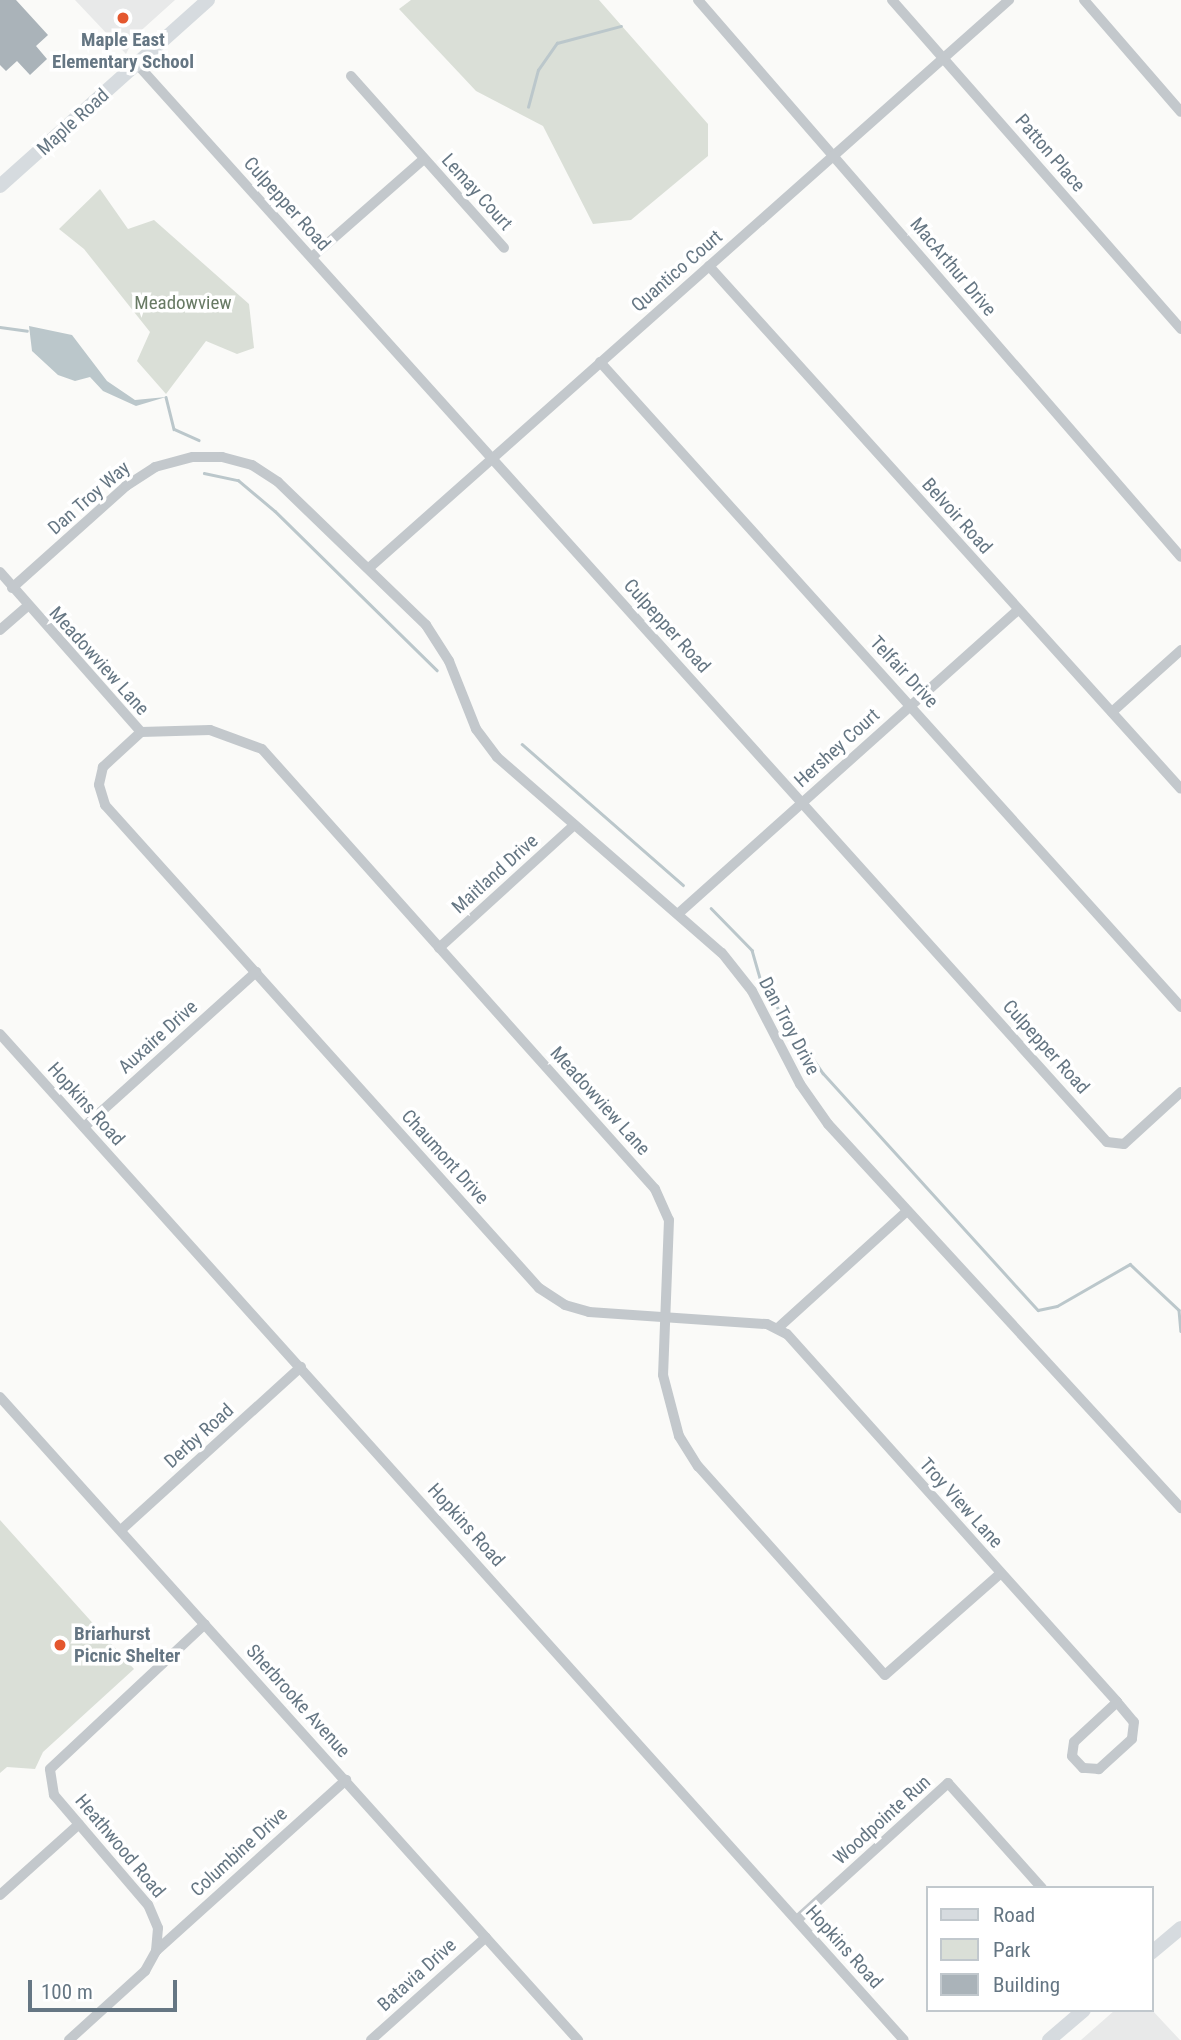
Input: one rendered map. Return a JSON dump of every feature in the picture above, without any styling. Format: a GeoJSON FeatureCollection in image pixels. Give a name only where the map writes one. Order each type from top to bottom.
{"type":"FeatureCollection","features":[{"type":"Feature","properties":{"kind":"main road","name":"Maple Road"},"geometry":{"type":"LineString","coordinates":[[0,187],[208,0]]}},
{"type":"Feature","properties":{"kind":"main road"},"geometry":{"type":"LineString","coordinates":[[1153,1951],[1181,1928]]}},
{"type":"Feature","properties":{"kind":"main road"},"geometry":{"type":"LineString","coordinates":[[1049,2040],[1082,2012]]}},
{"type":"Feature","properties":{"kind":"street","name":"MacArthur Drive"},"geometry":{"type":"LineString","coordinates":[[698,0],[1181,556]]}},
{"type":"Feature","properties":{"kind":"street","name":"Patton Place"},"geometry":{"type":"LineString","coordinates":[[892,0],[1181,330]]}},
{"type":"Feature","properties":{"kind":"street","name":"Quantico Court"},"geometry":{"type":"LineString","coordinates":[[369,568],[1009,0]]}},
{"type":"Feature","properties":{"kind":"street"},"geometry":{"type":"LineString","coordinates":[[1084,0],[1181,112]]}},
{"type":"Feature","properties":{"kind":"street","name":"Culpepper Road"},"geometry":{"type":"LineString","coordinates":[[137,64],[1107,1142],[1124,1144],[1181,1092]]}},
{"type":"Feature","properties":{"kind":"street","name":"Lemay Court"},"geometry":{"type":"LineString","coordinates":[[351,76],[504,248]]}},
{"type":"Feature","properties":{"kind":"street","name":"Lemay Court"},"geometry":{"type":"LineString","coordinates":[[312,257],[424,159]]}},
{"type":"Feature","properties":{"kind":"street","name":"Belvoir Road"},"geometry":{"type":"LineString","coordinates":[[709,266],[1181,789]]}},
{"type":"Feature","properties":{"kind":"street","name":"Telfair Drive"},"geometry":{"type":"LineString","coordinates":[[600,362],[1181,1007]]}},
{"type":"Feature","properties":{"kind":"street","name":"Dan Troy Way"},"geometry":{"type":"LineString","coordinates":[[12,589],[140,476],[176,460],[210,456],[266,472],[369,568]]}},
{"type":"Feature","properties":{"kind":"street","name":"Dan Troy Drive"},"geometry":{"type":"LineString","coordinates":[[369,568],[439,643],[485,744],[574,825],[679,913],[741,975],[813,1105],[1181,1508]]}},
{"type":"Feature","properties":{"kind":"street","name":"Meadowview Lane"},"geometry":{"type":"LineString","coordinates":[[1,578],[141,732],[209,730],[262,748],[662,1198],[669,1220],[665,1392],[688,1451],[885,1675],[1001,1573]]}},
{"type":"Feature","properties":{"kind":"street"},"geometry":{"type":"LineString","coordinates":[[0,630],[26,607]]}},
{"type":"Feature","properties":{"kind":"street","name":"Hershey Court"},"geometry":{"type":"LineString","coordinates":[[679,913],[1018,610]]}},
{"type":"Feature","properties":{"kind":"street"},"geometry":{"type":"LineString","coordinates":[[1112,712],[1181,650]]}},
{"type":"Feature","properties":{"kind":"street","name":"Chaumont Drive"},"geometry":{"type":"LineString","coordinates":[[141,732],[103,767],[99,785],[105,804],[539,1288],[577,1310],[778,1328]]}},
{"type":"Feature","properties":{"kind":"street","name":"Maitland Drive"},"geometry":{"type":"LineString","coordinates":[[439,948],[574,825]]}},
{"type":"Feature","properties":{"kind":"street","name":"Auxaire Drive"},"geometry":{"type":"LineString","coordinates":[[84,1127],[256,972]]}},
{"type":"Feature","properties":{"kind":"street","name":"Hopkins Road"},"geometry":{"type":"LineString","coordinates":[[0,1034],[904,2040]]}},
{"type":"Feature","properties":{"kind":"street"},"geometry":{"type":"LineString","coordinates":[[778,1328],[907,1211]]}},
{"type":"Feature","properties":{"kind":"street","name":"Troy View Lane"},"geometry":{"type":"LineString","coordinates":[[778,1328],[1001,1573],[1117,1702],[1134,1722],[1132,1739],[1098,1769],[1083,1768],[1072,1756],[1074,1742],[1117,1702]]}},
{"type":"Feature","properties":{"kind":"street","name":"Derby Road"},"geometry":{"type":"LineString","coordinates":[[121,1530],[301,1367]]}},
{"type":"Feature","properties":{"kind":"street","name":"Sherbrooke Avenue"},"geometry":{"type":"LineString","coordinates":[[0,1397],[578,2040]]}},
{"type":"Feature","properties":{"kind":"street","name":"Heathwood Road"},"geometry":{"type":"LineString","coordinates":[[156,1951],[158,1928],[148,1905],[50,1787],[53,1762],[205,1624]]}},
{"type":"Feature","properties":{"kind":"street","name":"Columbine Drive"},"geometry":{"type":"LineString","coordinates":[[156,1951],[346,1780]]}},
{"type":"Feature","properties":{"kind":"street","name":"Woodpointe Run"},"geometry":{"type":"LineString","coordinates":[[797,1920],[948,1783],[1040,1886]]}},
{"type":"Feature","properties":{"kind":"street"},"geometry":{"type":"LineString","coordinates":[[0,1895],[79,1824]]}},
{"type":"Feature","properties":{"kind":"street","name":"Batavia Drive"},"geometry":{"type":"LineString","coordinates":[[371,2040],[486,1937]]}},
{"type":"Feature","properties":{"kind":"street"},"geometry":{"type":"LineString","coordinates":[[69,2040],[145,1971],[156,1951]]}},
{"type":"Feature","properties":{"kind":"shaded area","name":"Maple East Elementary School"},"geometry":{"type":"Polygon","coordinates":[[[75,0],[175,0],[135,36],[126,54],[75,0]]]}},
{"type":"Feature","properties":{"kind":"shaded area"},"geometry":{"type":"Polygon","coordinates":[[[29,326],[72,335],[107,381],[135,400],[166,397],[136,406],[103,391],[90,377],[75,381],[58,375],[32,351],[29,326]]]}},
{"type":"Feature","properties":{"kind":"shaded area"},"geometry":{"type":"Polygon","coordinates":[[[1153,2011],[1180,2040],[1081,2040],[1113,2012],[1153,2011]]]}},
{"type":"Feature","properties":{"kind":"green space"},"geometry":{"type":"Polygon","coordinates":[[[411,0],[599,0],[708,124],[708,156],[631,220],[593,224],[543,126],[476,91],[399,9],[411,0]]]}},
{"type":"Feature","properties":{"kind":"green space","name":"Meadowview"},"geometry":{"type":"Polygon","coordinates":[[[100,189],[128,229],[154,220],[249,304],[254,348],[237,354],[206,341],[166,394],[137,361],[150,332],[84,249],[59,229],[100,189]]]}},
{"type":"Feature","properties":{"kind":"green space"},"geometry":{"type":"Polygon","coordinates":[[[0,1520],[134,1669],[43,1752],[35,1769],[7,1767],[0,1773],[0,1520]]]}},
{"type":"Feature","properties":{"kind":"building"},"geometry":{"type":"Polygon","coordinates":[[[0,0],[16,0],[48,35],[36,46],[47,59],[30,75],[17,61],[6,71],[0,65],[0,0]]]}},
{"type":"Feature","properties":{"kind":"waterway"},"geometry":{"type":"LineString","coordinates":[[528,107],[538,70],[557,43],[621,26]]}},
{"type":"Feature","properties":{"kind":"waterway"},"geometry":{"type":"LineString","coordinates":[[0,327],[27,331]]}},
{"type":"Feature","properties":{"kind":"waterway"},"geometry":{"type":"LineString","coordinates":[[166,397],[174,429],[199,440]]}},
{"type":"Feature","properties":{"kind":"waterway"},"geometry":{"type":"LineString","coordinates":[[204,473],[238,480],[275,511],[437,670]]}},
{"type":"Feature","properties":{"kind":"waterway"},"geometry":{"type":"LineString","coordinates":[[522,744],[683,885]]}},
{"type":"Feature","properties":{"kind":"waterway"},"geometry":{"type":"LineString","coordinates":[[711,908],[752,950],[762,985],[823,1073],[1038,1310],[1057,1306],[1130,1264],[1179,1310],[1181,1331]]}},
{"type":"Feature","properties":{"kind":"place","name":"Maple East Elementary School"},"geometry":{"type":"Point","coordinates":[123,18]}},
{"type":"Feature","properties":{"kind":"place","name":"Briarhurst Picnic Shelter"},"geometry":{"type":"Point","coordinates":[60,1645]}}]}
